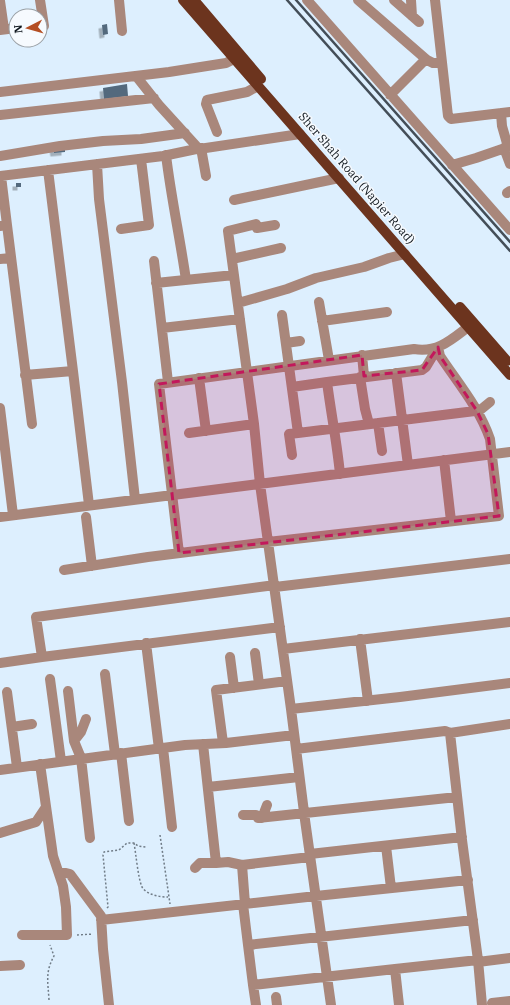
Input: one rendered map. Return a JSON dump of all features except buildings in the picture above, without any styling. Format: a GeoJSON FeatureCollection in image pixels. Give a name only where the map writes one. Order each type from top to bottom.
{"type":"FeatureCollection","features":[{"type":"Feature","properties":{"kind":"main road","name":"Sher Shah Road (Napier Road)"},"geometry":{"type":"LineString","coordinates":[[183,0],[339,178],[480,335],[510,375]]}},
{"type":"Feature","properties":{"kind":"main road","name":"Sher Shah Road (Napier Road)"},"geometry":{"type":"LineString","coordinates":[[194,0],[407,252],[468,327],[480,335],[510,364]]}},
{"type":"Feature","properties":{"kind":"street"},"geometry":{"type":"LineString","coordinates":[[119,0],[122,31]]}},
{"type":"Feature","properties":{"kind":"street"},"geometry":{"type":"LineString","coordinates":[[307,0],[510,230]]}},
{"type":"Feature","properties":{"kind":"street"},"geometry":{"type":"LineString","coordinates":[[358,0],[426,59],[433,63],[442,62]]}},
{"type":"Feature","properties":{"kind":"street"},"geometry":{"type":"LineString","coordinates":[[394,0],[416,19],[411,0]]}},
{"type":"Feature","properties":{"kind":"street"},"geometry":{"type":"LineString","coordinates":[[435,0],[448,116],[451,119],[505,113],[502,126],[508,147],[452,165]]}},
{"type":"Feature","properties":{"kind":"street"},"geometry":{"type":"LineString","coordinates":[[0,1],[2,30]]}},
{"type":"Feature","properties":{"kind":"street"},"geometry":{"type":"LineString","coordinates":[[0,92],[136,76],[226,63],[234,58]]}},
{"type":"Feature","properties":{"kind":"street"},"geometry":{"type":"LineString","coordinates":[[390,95],[426,59]]}},
{"type":"Feature","properties":{"kind":"street"},"geometry":{"type":"LineString","coordinates":[[136,76],[199,149],[201,148]]}},
{"type":"Feature","properties":{"kind":"street"},"geometry":{"type":"LineString","coordinates":[[217,132],[206,104],[207,100],[247,92],[258,86]]}},
{"type":"Feature","properties":{"kind":"street"},"geometry":{"type":"LineString","coordinates":[[0,115],[154,98]]}},
{"type":"Feature","properties":{"kind":"street"},"geometry":{"type":"LineString","coordinates":[[0,156],[75,144],[141,139],[185,133]]}},
{"type":"Feature","properties":{"kind":"street"},"geometry":{"type":"LineString","coordinates":[[32,424],[11,258],[4,226],[1,176],[141,159],[201,148],[300,134]]}},
{"type":"Feature","properties":{"kind":"street"},"geometry":{"type":"LineString","coordinates":[[201,148],[206,176]]}},
{"type":"Feature","properties":{"kind":"street"},"geometry":{"type":"LineString","coordinates":[[504,148],[510,164]]}},
{"type":"Feature","properties":{"kind":"street"},"geometry":{"type":"LineString","coordinates":[[166,155],[170,189],[178,225],[186,280]]}},
{"type":"Feature","properties":{"kind":"street"},"geometry":{"type":"LineString","coordinates":[[121,229],[149,225],[141,159]]}},
{"type":"Feature","properties":{"kind":"street"},"geometry":{"type":"LineString","coordinates":[[97,164],[99,199],[135,500]]}},
{"type":"Feature","properties":{"kind":"street"},"geometry":{"type":"LineString","coordinates":[[48,170],[89,505]]}},
{"type":"Feature","properties":{"kind":"street"},"geometry":{"type":"LineString","coordinates":[[234,200],[339,178]]}},
{"type":"Feature","properties":{"kind":"street"},"geometry":{"type":"LineString","coordinates":[[275,225],[257,228],[256,224],[228,231],[254,424],[260,484],[275,586],[330,1005]]}},
{"type":"Feature","properties":{"kind":"street"},"geometry":{"type":"LineString","coordinates":[[232,259],[281,248]]}},
{"type":"Feature","properties":{"kind":"street"},"geometry":{"type":"LineString","coordinates":[[238,303],[287,289],[316,278],[364,267],[407,252]]}},
{"type":"Feature","properties":{"kind":"street"},"geometry":{"type":"LineString","coordinates":[[0,259],[11,258]]}},
{"type":"Feature","properties":{"kind":"street"},"geometry":{"type":"LineString","coordinates":[[154,262],[168,382]]}},
{"type":"Feature","properties":{"kind":"street"},"geometry":{"type":"LineString","coordinates":[[156,283],[234,275]]}},
{"type":"Feature","properties":{"kind":"street"},"geometry":{"type":"LineString","coordinates":[[319,302],[329,360]]}},
{"type":"Feature","properties":{"kind":"street"},"geometry":{"type":"LineString","coordinates":[[322,321],[387,312]]}},
{"type":"Feature","properties":{"kind":"street"},"geometry":{"type":"LineString","coordinates":[[282,315],[298,433]]}},
{"type":"Feature","properties":{"kind":"street"},"geometry":{"type":"LineString","coordinates":[[162,328],[240,319]]}},
{"type":"Feature","properties":{"kind":"street"},"geometry":{"type":"LineString","coordinates":[[179,553],[159,384],[362,355],[414,349],[432,349],[448,342],[468,327]]}},
{"type":"Feature","properties":{"kind":"street"},"geometry":{"type":"LineString","coordinates":[[286,343],[300,342]]}},
{"type":"Feature","properties":{"kind":"street"},"geometry":{"type":"LineString","coordinates":[[292,387],[422,370],[426,367],[438,347]]}},
{"type":"Feature","properties":{"kind":"street"},"geometry":{"type":"LineString","coordinates":[[64,570],[179,553],[499,516],[492,454],[488,434],[477,411],[440,356],[438,347]]}},
{"type":"Feature","properties":{"kind":"street"},"geometry":{"type":"LineString","coordinates":[[362,355],[362,377],[365,409],[373,423],[382,451]]}},
{"type":"Feature","properties":{"kind":"street"},"geometry":{"type":"LineString","coordinates":[[25,375],[73,371]]}},
{"type":"Feature","properties":{"kind":"street"},"geometry":{"type":"LineString","coordinates":[[396,373],[408,465]]}},
{"type":"Feature","properties":{"kind":"street"},"geometry":{"type":"LineString","coordinates":[[199,378],[206,431]]}},
{"type":"Feature","properties":{"kind":"street"},"geometry":{"type":"LineString","coordinates":[[327,382],[331,413],[335,428],[340,474]]}},
{"type":"Feature","properties":{"kind":"street"},"geometry":{"type":"LineString","coordinates":[[292,455],[289,434],[477,411],[490,402]]}},
{"type":"Feature","properties":{"kind":"street"},"geometry":{"type":"LineString","coordinates":[[0,408],[13,515]]}},
{"type":"Feature","properties":{"kind":"street"},"geometry":{"type":"LineString","coordinates":[[189,433],[254,424]]}},
{"type":"Feature","properties":{"kind":"street"},"geometry":{"type":"LineString","coordinates":[[0,517],[510,452]]}},
{"type":"Feature","properties":{"kind":"street"},"geometry":{"type":"LineString","coordinates":[[444,460],[451,521]]}},
{"type":"Feature","properties":{"kind":"street"},"geometry":{"type":"LineString","coordinates":[[86,517],[92,566]]}},
{"type":"Feature","properties":{"kind":"street"},"geometry":{"type":"LineString","coordinates":[[42,657],[36,617],[370,574],[510,559]]}},
{"type":"Feature","properties":{"kind":"street"},"geometry":{"type":"LineString","coordinates":[[283,649],[510,622]]}},
{"type":"Feature","properties":{"kind":"street"},"geometry":{"type":"LineString","coordinates":[[0,663],[146,643],[280,627]]}},
{"type":"Feature","properties":{"kind":"street"},"geometry":{"type":"LineString","coordinates":[[360,639],[368,701]]}},
{"type":"Feature","properties":{"kind":"street"},"geometry":{"type":"LineString","coordinates":[[146,643],[172,827]]}},
{"type":"Feature","properties":{"kind":"street"},"geometry":{"type":"LineString","coordinates":[[255,653],[259,684]]}},
{"type":"Feature","properties":{"kind":"street"},"geometry":{"type":"LineString","coordinates":[[230,656],[234,688]]}},
{"type":"Feature","properties":{"kind":"street"},"geometry":{"type":"LineString","coordinates":[[105,674],[129,820]]}},
{"type":"Feature","properties":{"kind":"street"},"geometry":{"type":"LineString","coordinates":[[50,679],[61,761]]}},
{"type":"Feature","properties":{"kind":"street"},"geometry":{"type":"LineString","coordinates":[[223,743],[216,690],[287,681]]}},
{"type":"Feature","properties":{"kind":"street"},"geometry":{"type":"LineString","coordinates":[[291,709],[510,683]]}},
{"type":"Feature","properties":{"kind":"street"},"geometry":{"type":"LineString","coordinates":[[68,691],[74,741],[81,758],[90,838]]}},
{"type":"Feature","properties":{"kind":"street"},"geometry":{"type":"LineString","coordinates":[[7,692],[17,767]]}},
{"type":"Feature","properties":{"kind":"street"},"geometry":{"type":"LineString","coordinates":[[74,741],[82,732],[86,719]]}},
{"type":"Feature","properties":{"kind":"street"},"geometry":{"type":"LineString","coordinates":[[12,727],[32,724]]}},
{"type":"Feature","properties":{"kind":"street"},"geometry":{"type":"LineString","coordinates":[[296,749],[445,732],[450,733],[510,724]]}},
{"type":"Feature","properties":{"kind":"street"},"geometry":{"type":"LineString","coordinates":[[450,733],[478,961],[487,1004],[510,1001]]}},
{"type":"Feature","properties":{"kind":"street"},"geometry":{"type":"LineString","coordinates":[[0,770],[161,748],[294,735]]}},
{"type":"Feature","properties":{"kind":"street"},"geometry":{"type":"LineString","coordinates":[[203,744],[216,863]]}},
{"type":"Feature","properties":{"kind":"street"},"geometry":{"type":"LineString","coordinates":[[22,935],[67,935],[63,886],[43,821],[46,807],[40,764]]}},
{"type":"Feature","properties":{"kind":"street"},"geometry":{"type":"LineString","coordinates":[[208,787],[299,776]]}},
{"type":"Feature","properties":{"kind":"street"},"geometry":{"type":"LineString","coordinates":[[243,815],[256,815],[258,818],[262,818],[458,797]]}},
{"type":"Feature","properties":{"kind":"street"},"geometry":{"type":"LineString","coordinates":[[262,818],[266,805]]}},
{"type":"Feature","properties":{"kind":"street"},"geometry":{"type":"LineString","coordinates":[[0,833],[43,821]]}},
{"type":"Feature","properties":{"kind":"street"},"geometry":{"type":"LineString","coordinates":[[195,868],[200,863],[228,862],[242,864],[462,837]]}},
{"type":"Feature","properties":{"kind":"street"},"geometry":{"type":"LineString","coordinates":[[386,846],[391,888]]}},
{"type":"Feature","properties":{"kind":"street"},"geometry":{"type":"LineString","coordinates":[[242,864],[248,945],[256,1005]]}},
{"type":"Feature","properties":{"kind":"street"},"geometry":{"type":"LineString","coordinates":[[59,873],[70,874],[100,917],[109,1005]]}},
{"type":"Feature","properties":{"kind":"street"},"geometry":{"type":"LineString","coordinates":[[100,917],[171,912],[468,880]]}},
{"type":"Feature","properties":{"kind":"street"},"geometry":{"type":"LineString","coordinates":[[248,945],[473,920]]}},
{"type":"Feature","properties":{"kind":"street"},"geometry":{"type":"LineString","coordinates":[[253,985],[510,958]]}},
{"type":"Feature","properties":{"kind":"street"},"geometry":{"type":"LineString","coordinates":[[0,966],[20,965]]}},
{"type":"Feature","properties":{"kind":"street"},"geometry":{"type":"LineString","coordinates":[[395,969],[399,1005]]}},
{"type":"Feature","properties":{"kind":"path"},"geometry":{"type":"LineString","coordinates":[[160,835],[171,912]]}},
{"type":"Feature","properties":{"kind":"path"},"geometry":{"type":"LineString","coordinates":[[100,917],[108,907],[103,855],[104,852],[119,850],[127,843],[134,843],[138,846],[146,847]]}},
{"type":"Feature","properties":{"kind":"path"},"geometry":{"type":"LineString","coordinates":[[134,843],[143,888],[149,893],[162,897],[168,897]]}},
{"type":"Feature","properties":{"kind":"path"},"geometry":{"type":"LineString","coordinates":[[67,935],[82,936],[102,932]]}},
{"type":"Feature","properties":{"kind":"path"},"geometry":{"type":"LineString","coordinates":[[49,935],[49,942],[54,956],[47,972],[49,1000]]}},
{"type":"Feature","properties":{"kind":"highlighted area"},"geometry":{"type":"Polygon","coordinates":[[[438,347],[440,356],[477,411],[488,434],[499,516],[179,553],[159,384],[362,355],[364,376],[422,370],[438,347]]]}},
{"type":"Feature","properties":{"kind":"railway"},"geometry":{"type":"LineString","coordinates":[[287,0],[510,251]]}},
{"type":"Feature","properties":{"kind":"railway"},"geometry":{"type":"LineString","coordinates":[[296,0],[510,242]]}}]}
